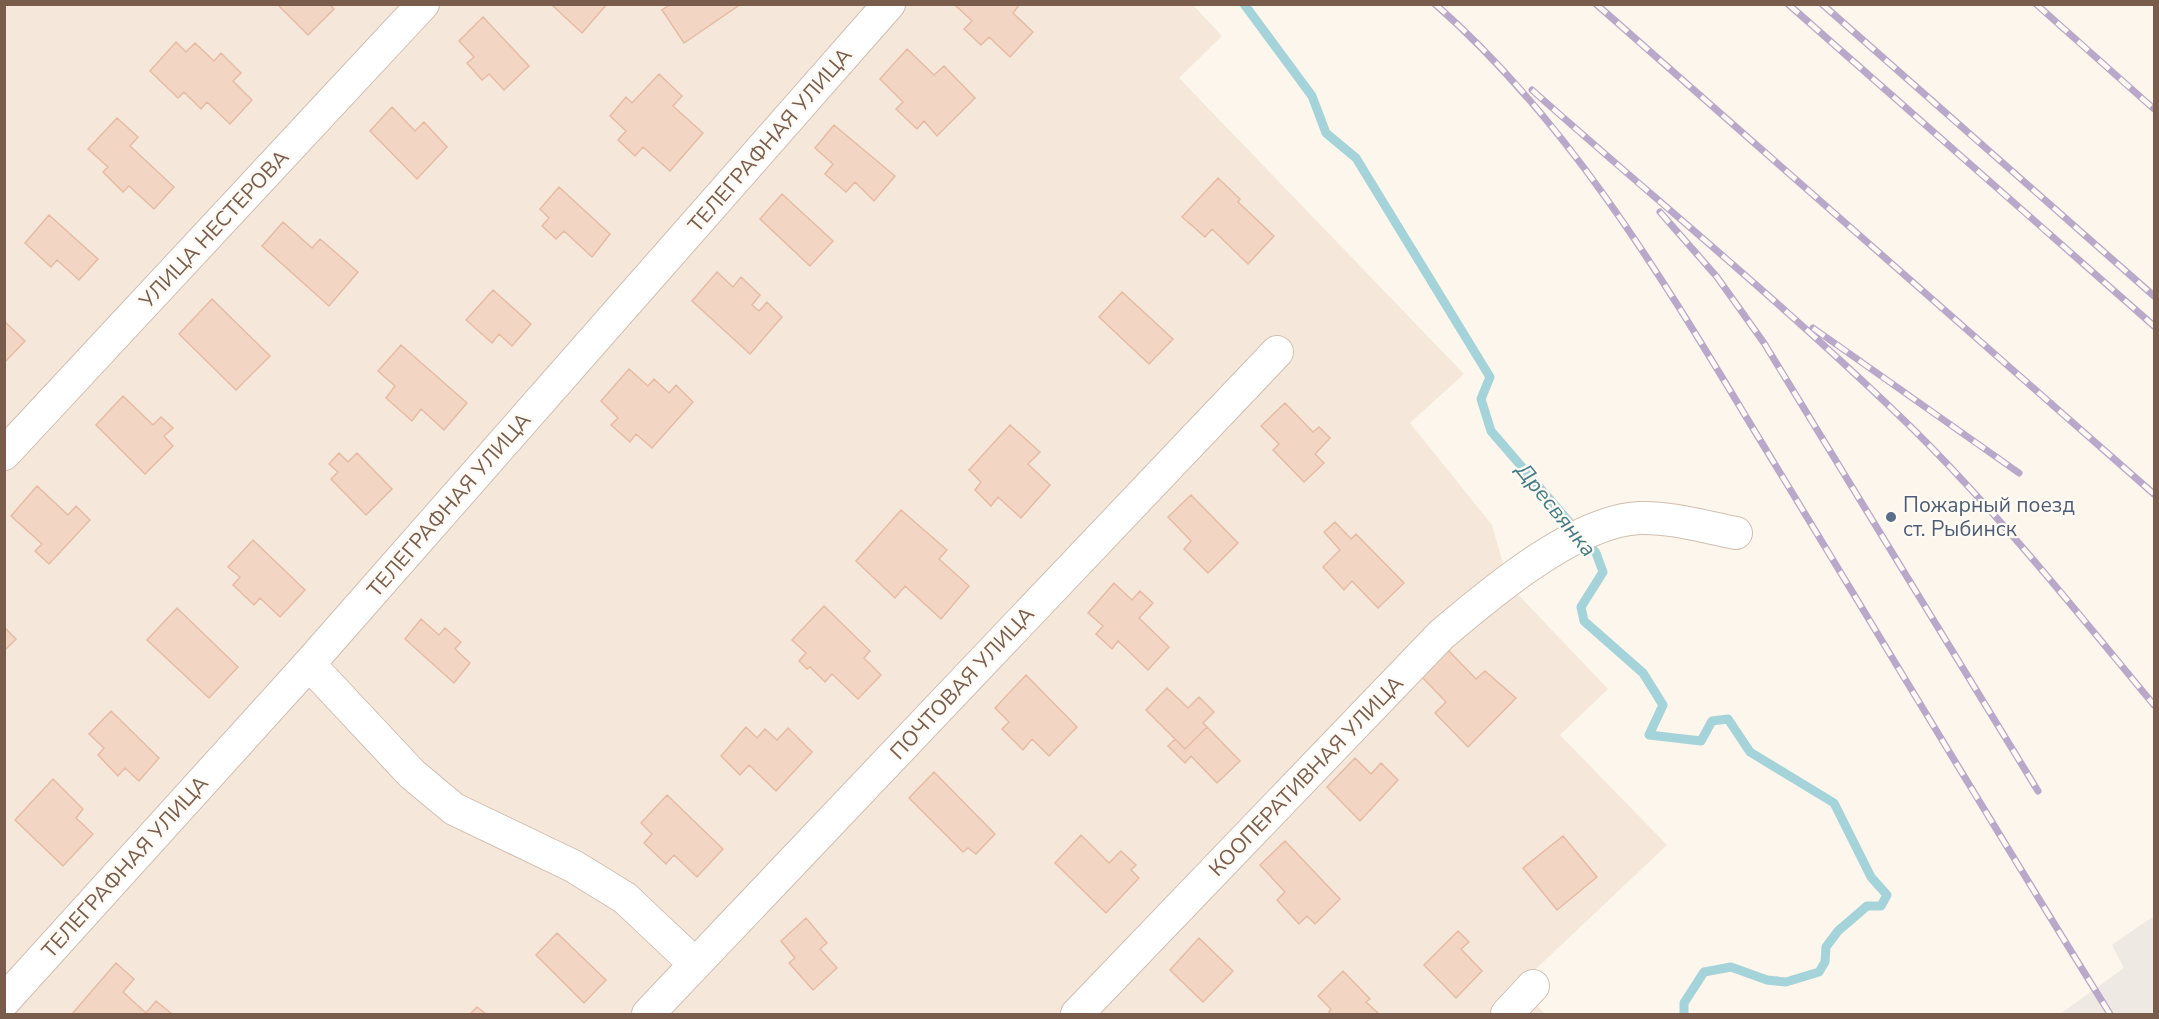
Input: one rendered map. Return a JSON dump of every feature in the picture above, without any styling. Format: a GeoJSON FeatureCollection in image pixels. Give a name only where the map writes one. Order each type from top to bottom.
{"type":"FeatureCollection","features":[{"type":"Feature","properties":{"kind":"street","name":"УЛИЦА НЕСТЕРОВА"},"geometry":{"type":"LineString","coordinates":[[4,454],[423,4]]}},
{"type":"Feature","properties":{"kind":"street","name":"ТЕЛЕГРАФНАЯ УЛИЦА"},"geometry":{"type":"LineString","coordinates":[[4,1001],[309,664],[889,4]]}},
{"type":"Feature","properties":{"kind":"street","name":"ПОЧТОВАЯ УЛИЦА"},"geometry":{"type":"LineString","coordinates":[[648,1014],[1276,352]]}},
{"type":"Feature","properties":{"kind":"street","name":"КООПЕРАТИВНАЯ УЛИЦА"},"geometry":{"type":"LineString","coordinates":[[1077,1014],[1441,635],[1500,586],[1549,553],[1595,530],[1640,518],[1736,533]]}},
{"type":"Feature","properties":{"kind":"street"},"geometry":{"type":"LineString","coordinates":[[309,664],[412,774],[454,809],[573,866],[625,898],[695,964]]}},
{"type":"Feature","properties":{"kind":"street"},"geometry":{"type":"LineString","coordinates":[[1507,1014],[1533,986]]}},
{"type":"Feature","properties":{"kind":"shaded area"},"geometry":{"type":"Polygon","coordinates":[[[5,5],[1193,5],[1222,36],[1179,78],[1464,374],[1410,423],[1492,525],[1509,585],[1608,689],[1560,735],[1667,845],[1518,986],[1545,1014],[5,1014],[5,5]]]}},
{"type":"Feature","properties":{"kind":"shaded area"},"geometry":{"type":"Polygon","coordinates":[[[2154,916],[2154,1014],[2060,1014],[2124,968],[2112,945],[2154,916]]]}},
{"type":"Feature","properties":{"kind":"building"},"geometry":{"type":"Polygon","coordinates":[[[277,4],[329,4],[334,9],[308,35],[277,4]]]}},
{"type":"Feature","properties":{"kind":"building"},"geometry":{"type":"Polygon","coordinates":[[[551,4],[607,4],[582,33],[551,4]]]}},
{"type":"Feature","properties":{"kind":"building"},"geometry":{"type":"Polygon","coordinates":[[[671,4],[741,4],[684,43],[662,10],[671,4]]]}},
{"type":"Feature","properties":{"kind":"building"},"geometry":{"type":"Polygon","coordinates":[[[954,4],[1020,4],[1013,13],[1033,32],[1010,57],[989,37],[981,45],[964,29],[972,21],[954,4]]]}},
{"type":"Feature","properties":{"kind":"building"},"geometry":{"type":"Polygon","coordinates":[[[483,17],[529,66],[504,90],[489,74],[482,80],[467,63],[474,57],[459,41],[483,17]]]}},
{"type":"Feature","properties":{"kind":"building"},"geometry":{"type":"Polygon","coordinates":[[[176,42],[186,52],[195,43],[214,61],[221,53],[241,73],[233,81],[252,100],[230,124],[207,102],[201,109],[184,92],[178,98],[150,71],[176,42]]]}},
{"type":"Feature","properties":{"kind":"building"},"geometry":{"type":"Polygon","coordinates":[[[907,49],[934,75],[944,66],[975,98],[937,136],[924,121],[917,129],[896,109],[903,102],[880,79],[907,49]]]}},
{"type":"Feature","properties":{"kind":"building"},"geometry":{"type":"Polygon","coordinates":[[[659,74],[682,96],[673,106],[703,133],[670,171],[643,147],[635,156],[618,140],[626,131],[610,116],[626,97],[632,103],[659,74]]]}},
{"type":"Feature","properties":{"kind":"building"},"geometry":{"type":"Polygon","coordinates":[[[392,107],[415,131],[424,122],[447,147],[417,179],[370,131],[392,107]]]}},
{"type":"Feature","properties":{"kind":"building"},"geometry":{"type":"Polygon","coordinates":[[[117,118],[138,137],[130,146],[174,187],[154,209],[129,186],[123,192],[103,172],[108,167],[88,149],[117,118]]]}},
{"type":"Feature","properties":{"kind":"building"},"geometry":{"type":"Polygon","coordinates":[[[834,125],[895,176],[874,201],[855,182],[846,192],[825,174],[833,164],[815,148],[834,125]]]}},
{"type":"Feature","properties":{"kind":"building"},"geometry":{"type":"Polygon","coordinates":[[[1218,178],[1240,199],[1238,202],[1274,236],[1248,264],[1212,229],[1205,237],[1182,217],[1218,178]]]}},
{"type":"Feature","properties":{"kind":"building"},"geometry":{"type":"Polygon","coordinates":[[[559,187],[610,234],[592,257],[564,231],[556,239],[542,226],[549,218],[540,209],[559,187]]]}},
{"type":"Feature","properties":{"kind":"building"},"geometry":{"type":"Polygon","coordinates":[[[782,194],[833,241],[810,266],[760,219],[782,194]]]}},
{"type":"Feature","properties":{"kind":"building"},"geometry":{"type":"Polygon","coordinates":[[[49,215],[98,259],[79,280],[57,260],[51,267],[25,243],[49,215]]]}},
{"type":"Feature","properties":{"kind":"building"},"geometry":{"type":"Polygon","coordinates":[[[283,222],[312,248],[320,239],[358,272],[329,306],[262,246],[283,222]]]}},
{"type":"Feature","properties":{"kind":"building"},"geometry":{"type":"Polygon","coordinates":[[[717,272],[733,287],[741,277],[760,295],[752,305],[759,311],[767,302],[782,317],[750,354],[692,301],[717,272]]]}},
{"type":"Feature","properties":{"kind":"building"},"geometry":{"type":"Polygon","coordinates":[[[493,290],[531,324],[512,346],[499,334],[492,343],[466,320],[493,290]]]}},
{"type":"Feature","properties":{"kind":"building"},"geometry":{"type":"Polygon","coordinates":[[[1122,292],[1173,339],[1149,364],[1099,317],[1122,292]]]}},
{"type":"Feature","properties":{"kind":"building"},"geometry":{"type":"Polygon","coordinates":[[[212,299],[270,356],[236,390],[179,334],[212,299]]]}},
{"type":"Feature","properties":{"kind":"building"},"geometry":{"type":"Polygon","coordinates":[[[4,321],[25,341],[4,363],[4,321]]]}},
{"type":"Feature","properties":{"kind":"building"},"geometry":{"type":"Polygon","coordinates":[[[401,345],[467,403],[444,430],[421,409],[412,421],[386,398],[395,386],[378,371],[401,345]]]}},
{"type":"Feature","properties":{"kind":"building"},"geometry":{"type":"Polygon","coordinates":[[[629,369],[648,386],[654,379],[669,393],[676,385],[693,402],[652,448],[636,434],[630,442],[611,425],[618,418],[601,401],[629,369]]]}},
{"type":"Feature","properties":{"kind":"building"},"geometry":{"type":"Polygon","coordinates":[[[123,396],[153,425],[161,417],[173,428],[164,436],[173,446],[145,474],[96,425],[123,396]]]}},
{"type":"Feature","properties":{"kind":"building"},"geometry":{"type":"Polygon","coordinates":[[[1285,403],[1313,432],[1319,427],[1330,438],[1315,454],[1324,463],[1304,482],[1273,450],[1279,444],[1261,426],[1285,403]]]}},
{"type":"Feature","properties":{"kind":"building"},"geometry":{"type":"Polygon","coordinates":[[[1010,425],[1040,452],[1028,464],[1050,485],[1021,518],[998,497],[991,506],[975,490],[981,482],[969,470],[1010,425]]]}},
{"type":"Feature","properties":{"kind":"building"},"geometry":{"type":"Polygon","coordinates":[[[339,453],[348,462],[357,453],[392,489],[366,515],[331,479],[338,472],[329,464],[339,453]]]}},
{"type":"Feature","properties":{"kind":"building"},"geometry":{"type":"Polygon","coordinates":[[[37,486],[68,515],[76,506],[90,520],[49,564],[35,551],[42,544],[11,516],[37,486]]]}},
{"type":"Feature","properties":{"kind":"building"},"geometry":{"type":"Polygon","coordinates":[[[1191,495],[1238,543],[1208,573],[1184,549],[1191,541],[1168,517],[1191,495]]]}},
{"type":"Feature","properties":{"kind":"building"},"geometry":{"type":"Polygon","coordinates":[[[901,510],[947,550],[939,559],[969,586],[941,619],[905,586],[895,598],[856,561],[901,510]]]}},
{"type":"Feature","properties":{"kind":"building"},"geometry":{"type":"Polygon","coordinates":[[[1335,522],[1351,539],[1356,534],[1404,583],[1378,608],[1352,581],[1344,590],[1323,567],[1340,550],[1324,532],[1335,522]]]}},
{"type":"Feature","properties":{"kind":"building"},"geometry":{"type":"Polygon","coordinates":[[[253,540],[305,590],[280,617],[260,598],[254,605],[233,585],[240,577],[228,567],[253,540]]]}},
{"type":"Feature","properties":{"kind":"building"},"geometry":{"type":"Polygon","coordinates":[[[1114,583],[1132,600],[1140,591],[1153,603],[1139,618],[1169,647],[1148,670],[1118,641],[1112,649],[1096,634],[1103,626],[1088,613],[1114,583]]]}},
{"type":"Feature","properties":{"kind":"building"},"geometry":{"type":"Polygon","coordinates":[[[824,606],[870,651],[864,658],[881,675],[858,699],[832,674],[825,682],[810,667],[807,669],[799,661],[806,653],[792,640],[824,606]]]}},
{"type":"Feature","properties":{"kind":"building"},"geometry":{"type":"Polygon","coordinates":[[[177,608],[238,667],[209,698],[147,640],[177,608]]]}},
{"type":"Feature","properties":{"kind":"building"},"geometry":{"type":"Polygon","coordinates":[[[421,619],[439,635],[445,628],[461,642],[455,649],[470,663],[454,683],[405,639],[421,619]]]}},
{"type":"Feature","properties":{"kind":"building"},"geometry":{"type":"Polygon","coordinates":[[[4,627],[16,639],[4,651],[4,627]]]}},
{"type":"Feature","properties":{"kind":"building"},"geometry":{"type":"Polygon","coordinates":[[[1448,650],[1476,679],[1485,671],[1516,698],[1468,747],[1435,713],[1446,702],[1422,677],[1448,650]]]}},
{"type":"Feature","properties":{"kind":"building"},"geometry":{"type":"Polygon","coordinates":[[[1026,675],[1077,727],[1049,756],[1032,739],[1023,750],[1002,729],[1009,722],[995,708],[1026,675]]]}},
{"type":"Feature","properties":{"kind":"building"},"geometry":{"type":"Polygon","coordinates":[[[1167,688],[1188,708],[1199,697],[1214,712],[1203,723],[1207,727],[1185,749],[1146,710],[1167,688]]]}},
{"type":"Feature","properties":{"kind":"building"},"geometry":{"type":"Polygon","coordinates":[[[111,711],[159,758],[139,781],[125,768],[118,776],[98,755],[104,748],[89,734],[111,711]]]}},
{"type":"Feature","properties":{"kind":"building"},"geometry":{"type":"Polygon","coordinates":[[[746,727],[757,738],[765,729],[777,740],[788,728],[812,752],[776,791],[749,765],[740,775],[721,756],[746,727]]]}},
{"type":"Feature","properties":{"kind":"building"},"geometry":{"type":"Polygon","coordinates":[[[1207,727],[1240,761],[1217,783],[1191,756],[1185,763],[1168,746],[1175,739],[1185,749],[1207,727]]]}},
{"type":"Feature","properties":{"kind":"building"},"geometry":{"type":"Polygon","coordinates":[[[1355,758],[1371,774],[1381,763],[1398,780],[1360,821],[1327,787],[1355,758]]]}},
{"type":"Feature","properties":{"kind":"building"},"geometry":{"type":"Polygon","coordinates":[[[934,772],[995,834],[976,854],[968,848],[963,852],[909,798],[934,772]]]}},
{"type":"Feature","properties":{"kind":"building"},"geometry":{"type":"Polygon","coordinates":[[[53,779],[83,809],[76,818],[93,834],[63,866],[15,820],[53,779]]]}},
{"type":"Feature","properties":{"kind":"building"},"geometry":{"type":"Polygon","coordinates":[[[667,795],[723,849],[697,877],[674,855],[666,864],[644,843],[652,834],[641,823],[667,795]]]}},
{"type":"Feature","properties":{"kind":"building"},"geometry":{"type":"Polygon","coordinates":[[[1081,835],[1109,863],[1121,851],[1136,865],[1131,870],[1139,878],[1106,913],[1055,863],[1081,835]]]}},
{"type":"Feature","properties":{"kind":"building"},"geometry":{"type":"Polygon","coordinates":[[[1563,836],[1597,877],[1557,910],[1523,868],[1563,836]]]}},
{"type":"Feature","properties":{"kind":"building"},"geometry":{"type":"Polygon","coordinates":[[[1285,841],[1340,899],[1315,924],[1307,916],[1299,924],[1277,900],[1285,892],[1260,865],[1285,841]]]}},
{"type":"Feature","properties":{"kind":"building"},"geometry":{"type":"Polygon","coordinates":[[[806,918],[827,943],[820,949],[837,968],[813,990],[789,963],[795,958],[781,941],[806,918]]]}},
{"type":"Feature","properties":{"kind":"building"},"geometry":{"type":"Polygon","coordinates":[[[1458,931],[1469,942],[1461,949],[1482,971],[1456,998],[1424,965],[1458,931]]]}},
{"type":"Feature","properties":{"kind":"building"},"geometry":{"type":"Polygon","coordinates":[[[557,933],[606,980],[584,1003],[536,955],[557,933]]]}},
{"type":"Feature","properties":{"kind":"building"},"geometry":{"type":"Polygon","coordinates":[[[1199,938],[1233,971],[1203,1002],[1170,970],[1199,938]]]}},
{"type":"Feature","properties":{"kind":"building"},"geometry":{"type":"Polygon","coordinates":[[[116,963],[134,979],[123,992],[146,1013],[156,1001],[172,1014],[72,1014],[116,963]]]}},
{"type":"Feature","properties":{"kind":"building"},"geometry":{"type":"Polygon","coordinates":[[[1343,971],[1370,999],[1366,1002],[1379,1014],[1331,1014],[1329,1012],[1331,1009],[1318,996],[1343,971]]]}},
{"type":"Feature","properties":{"kind":"building"},"geometry":{"type":"Polygon","coordinates":[[[477,1007],[486,1014],[470,1014],[477,1007]]]}},
{"type":"Feature","properties":{"kind":"waterway","name":"Дресвянка"},"geometry":{"type":"LineString","coordinates":[[1244,4],[1312,96],[1326,133],[1356,158],[1490,377],[1481,399],[1491,431],[1596,553],[1603,572],[1581,607],[1584,621],[1643,673],[1663,705],[1649,735],[1701,741],[1712,721],[1728,719],[1750,752],[1834,803],[1871,877],[1887,895],[1881,906],[1867,906],[1838,931],[1826,947],[1825,962],[1819,972],[1786,982],[1767,980],[1731,967],[1704,972],[1684,1003],[1684,1014]]}},
{"type":"Feature","properties":{"kind":"railway"},"geometry":{"type":"LineString","coordinates":[[1435,4],[1488,54],[1537,108],[1582,165],[1665,285],[2110,1014]]}},
{"type":"Feature","properties":{"kind":"railway"},"geometry":{"type":"LineString","coordinates":[[1596,4],[2154,494]]}},
{"type":"Feature","properties":{"kind":"railway"},"geometry":{"type":"LineString","coordinates":[[1788,4],[2154,326]]}},
{"type":"Feature","properties":{"kind":"railway"},"geometry":{"type":"LineString","coordinates":[[1822,4],[2154,296]]}},
{"type":"Feature","properties":{"kind":"railway"},"geometry":{"type":"LineString","coordinates":[[2036,4],[2154,109]]}},
{"type":"Feature","properties":{"kind":"railway"},"geometry":{"type":"LineString","coordinates":[[1532,90],[1772,299],[1912,428],[1976,494],[2154,705]]}},
{"type":"Feature","properties":{"kind":"railway"},"geometry":{"type":"LineString","coordinates":[[1660,212],[1717,277],[1764,343],[2038,791]]}},
{"type":"Feature","properties":{"kind":"railway"},"geometry":{"type":"LineString","coordinates":[[1813,328],[2019,473]]}},
{"type":"Feature","properties":{"kind":"place","name":"Пожарный поезд ст. Рыбинск"},"geometry":{"type":"Point","coordinates":[1891,517]}}]}
